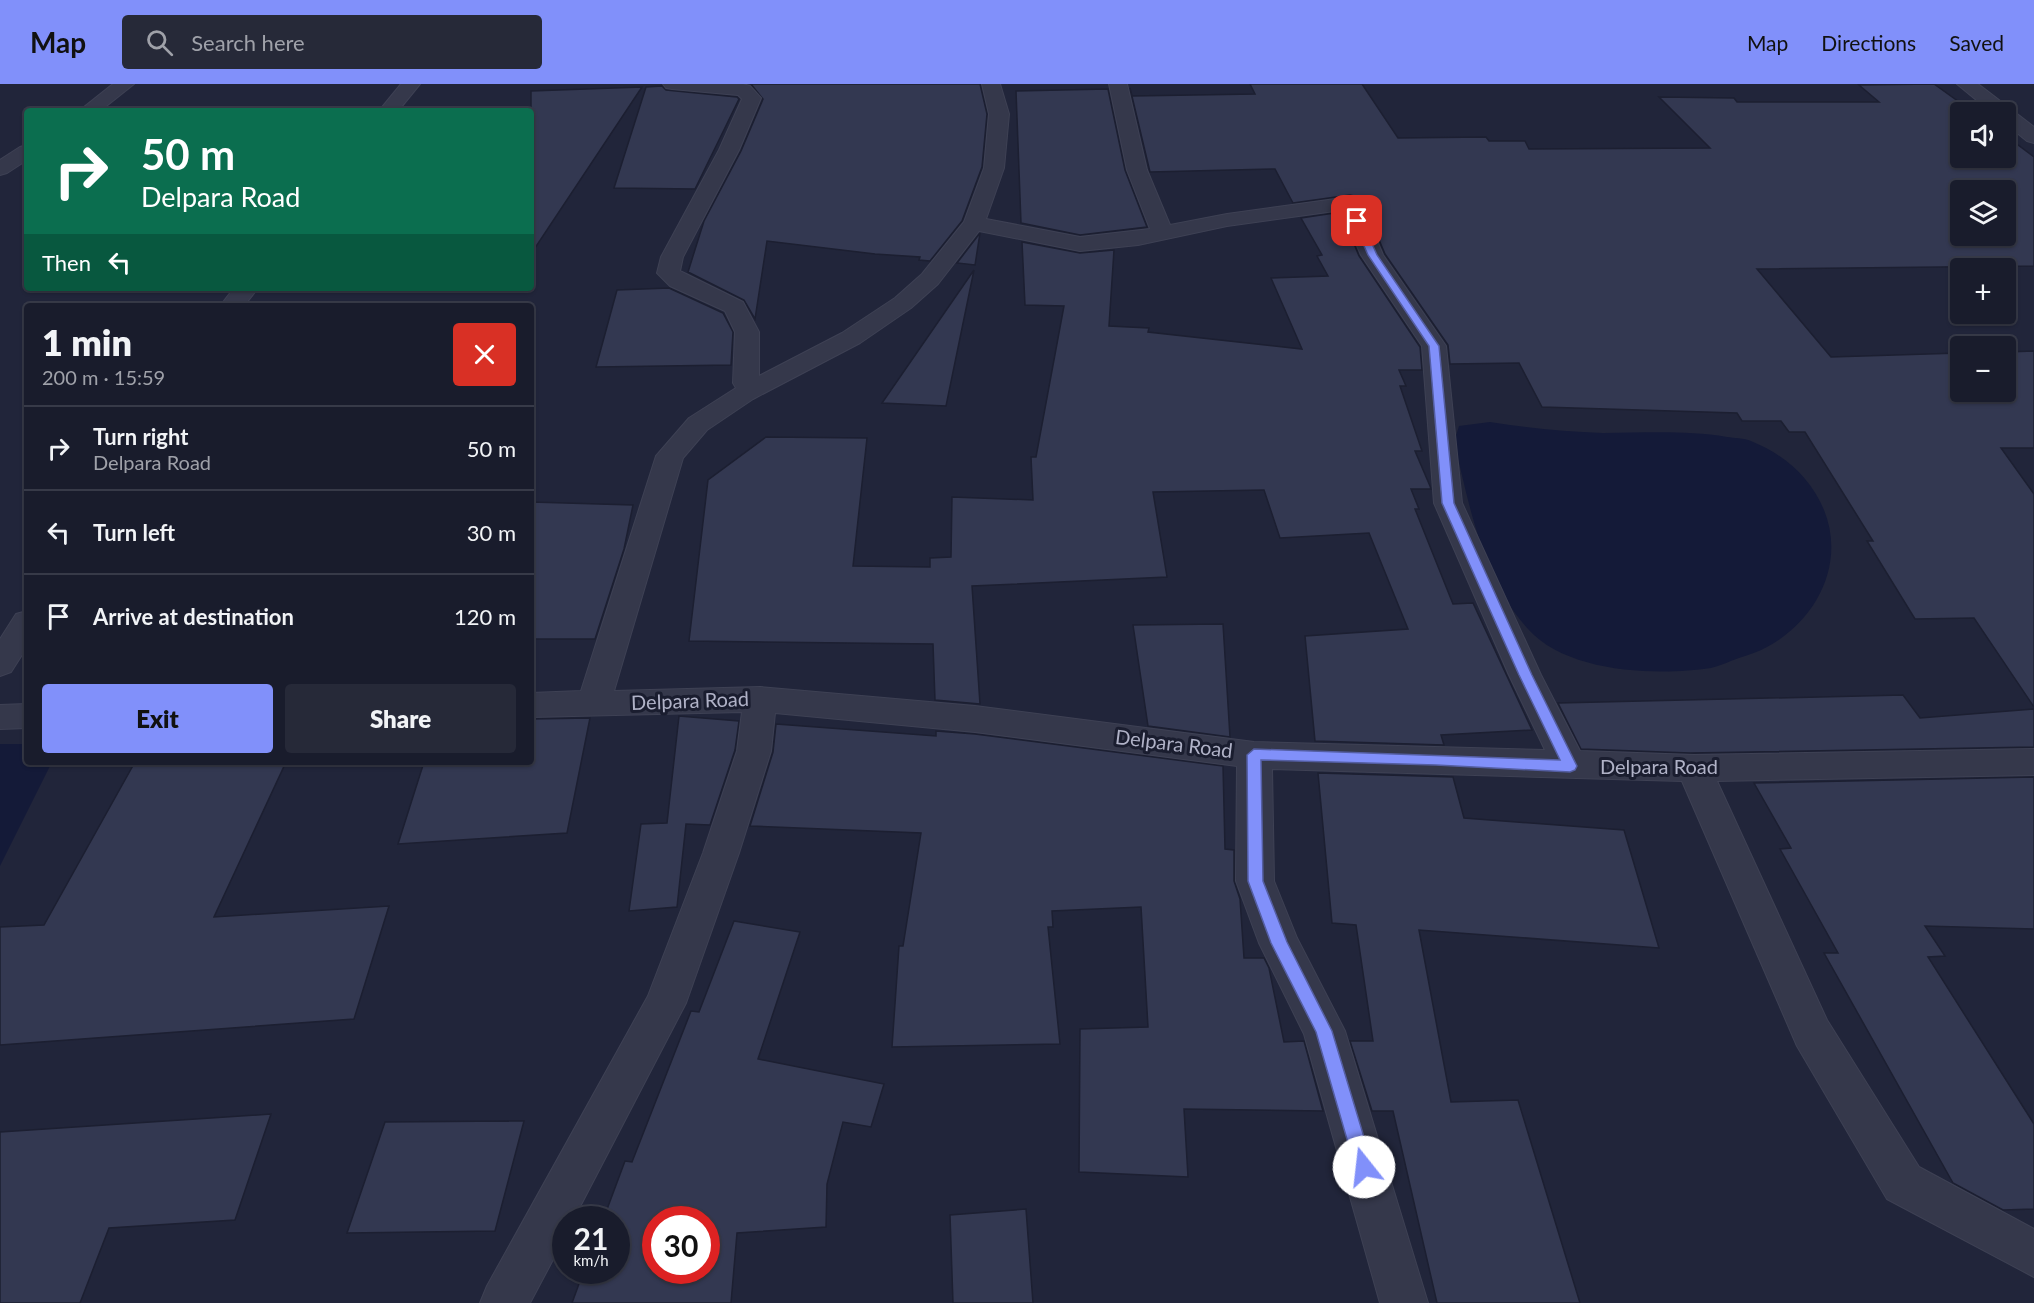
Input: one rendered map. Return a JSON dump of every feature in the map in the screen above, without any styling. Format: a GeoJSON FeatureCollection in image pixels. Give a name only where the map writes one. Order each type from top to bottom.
{"type":"FeatureCollection","features":[{"type":"Feature","properties":{"kind":"street"},"geometry":{"type":"LineString","coordinates":[[92,108],[125,84]]}},
{"type":"Feature","properties":{"kind":"street"},"geometry":{"type":"LineString","coordinates":[[391,108],[411,84]]}},
{"type":"Feature","properties":{"kind":"street"},"geometry":{"type":"LineString","coordinates":[[672,84],[743,90],[752,98],[729,150],[672,257],[668,273],[678,281],[735,306],[747,332],[746,382],[761,386]]}},
{"type":"Feature","properties":{"kind":"street"},"geometry":{"type":"LineString","coordinates":[[594,703],[670,456],[698,424],[761,386],[851,338],[903,303],[930,279],[974,223],[994,168],[999,114],[991,84]]}},
{"type":"Feature","properties":{"kind":"street"},"geometry":{"type":"LineString","coordinates":[[1118,84],[1137,171],[1162,233]]}},
{"type":"Feature","properties":{"kind":"street"},"geometry":{"type":"LineString","coordinates":[[1966,84],[1989,102]]}},
{"type":"Feature","properties":{"kind":"street"},"geometry":{"type":"LineString","coordinates":[[2016,124],[2034,138]]}},
{"type":"Feature","properties":{"kind":"street"},"geometry":{"type":"LineString","coordinates":[[0,169],[24,153]]}},
{"type":"Feature","properties":{"kind":"street"},"geometry":{"type":"LineString","coordinates":[[974,223],[1080,244],[1138,238],[1227,220],[1350,204],[1372,255],[1434,346],[1448,503],[1570,766]]}},
{"type":"Feature","properties":{"kind":"street"},"geometry":{"type":"LineString","coordinates":[[234,303],[244,291]]}},
{"type":"Feature","properties":{"kind":"street"},"geometry":{"type":"LineString","coordinates":[[0,664],[24,627]]}},
{"type":"Feature","properties":{"kind":"street"},"geometry":{"type":"LineString","coordinates":[[504,1303],[666,1003],[722,853],[754,751],[760,699]]}},
{"type":"Feature","properties":{"kind":"street","name":"Delpara Road"},"geometry":{"type":"LineString","coordinates":[[534,705],[760,699],[975,719],[1254,755],[1694,768],[2034,762]]}},
{"type":"Feature","properties":{"kind":"street"},"geometry":{"type":"LineString","coordinates":[[0,717],[24,716]]}},
{"type":"Feature","properties":{"kind":"street"},"geometry":{"type":"LineString","coordinates":[[1254,755],[1255,881],[1279,943],[1324,1031],[1404,1303]]}},
{"type":"Feature","properties":{"kind":"street"},"geometry":{"type":"LineString","coordinates":[[1694,768],[1812,1033],[1903,1183],[2034,1254]]}},
{"type":"Feature","properties":{"kind":"water"},"geometry":{"type":"Polygon","coordinates":[[[1490,422],[1574,432],[1711,435],[1745,439],[1775,453],[1804,477],[1824,510],[1830,530],[1831,551],[1829,570],[1822,589],[1800,622],[1784,636],[1767,647],[1711,668],[1640,671],[1589,663],[1565,655],[1545,644],[1528,629],[1512,609],[1499,587],[1480,541],[1454,442],[1459,426],[1490,422]]]}},
{"type":"Feature","properties":{"kind":"water"},"geometry":{"type":"Polygon","coordinates":[[[0,744],[24,744],[24,765],[50,765],[0,866],[0,744]]]}},
{"type":"Feature","properties":{"kind":"building"},"geometry":{"type":"Polygon","coordinates":[[[751,84],[980,84],[987,114],[982,167],[962,221],[930,261],[919,260],[920,257],[767,241],[755,319],[744,300],[688,272],[704,221],[741,151],[763,99],[751,84]]]}},
{"type":"Feature","properties":{"kind":"building"},"geometry":{"type":"Polygon","coordinates":[[[1250,84],[1362,84],[1398,138],[1486,137],[1489,141],[1525,141],[1529,149],[1710,148],[1659,97],[1734,98],[1737,102],[1879,102],[1859,85],[1934,84],[1959,102],[1950,102],[1950,168],[2016,168],[2016,144],[2034,157],[2034,266],[2016,266],[2016,258],[1950,258],[1950,267],[1757,269],[1831,357],[1950,353],[1950,402],[2016,402],[2016,352],[2034,351],[2034,448],[2001,448],[2034,494],[2034,707],[1974,618],[1915,619],[1867,541],[1873,541],[1805,432],[1789,432],[1781,421],[1742,421],[1737,413],[1542,407],[1519,363],[1450,364],[1448,345],[1385,254],[1363,202],[1358,197],[1350,195],[1293,203],[1275,169],[1150,172],[1130,88],[1132,96],[1255,94],[1250,84]]]}},
{"type":"Feature","properties":{"kind":"building"},"geometry":{"type":"Polygon","coordinates":[[[662,86],[666,90],[739,99],[695,189],[614,188],[646,87],[662,86]]]}},
{"type":"Feature","properties":{"kind":"building"},"geometry":{"type":"Polygon","coordinates":[[[642,87],[534,249],[534,108],[531,108],[531,91],[642,87]]]}},
{"type":"Feature","properties":{"kind":"building"},"geometry":{"type":"Polygon","coordinates":[[[1108,89],[1125,170],[1147,227],[1080,235],[1021,223],[1016,91],[1108,89]]]}},
{"type":"Feature","properties":{"kind":"building"},"geometry":{"type":"Polygon","coordinates":[[[1341,212],[1359,256],[1420,347],[1422,370],[1399,370],[1406,386],[1400,386],[1422,451],[1415,451],[1431,489],[1411,489],[1419,509],[1415,509],[1453,604],[1473,603],[1532,730],[1441,735],[1444,745],[1315,741],[1305,636],[1408,629],[1369,533],[1280,538],[1264,490],[1153,492],[1167,577],[972,586],[980,704],[935,700],[933,644],[689,641],[708,480],[766,437],[867,438],[853,566],[930,567],[930,558],[951,557],[952,497],[1033,500],[1031,457],[1036,457],[1064,306],[1025,305],[1022,242],[1080,253],[1114,250],[1109,326],[1149,328],[1148,332],[1302,349],[1271,278],[1328,276],[1317,256],[1322,255],[1301,218],[1341,212]]]}},
{"type":"Feature","properties":{"kind":"building"},"geometry":{"type":"Polygon","coordinates":[[[980,233],[975,265],[957,263],[980,233]]]}},
{"type":"Feature","properties":{"kind":"building"},"geometry":{"type":"Polygon","coordinates":[[[974,270],[946,406],[882,403],[974,270]]]}},
{"type":"Feature","properties":{"kind":"building"},"geometry":{"type":"Polygon","coordinates":[[[669,288],[723,313],[733,332],[731,365],[596,367],[617,290],[669,288]]]}},
{"type":"Feature","properties":{"kind":"building"},"geometry":{"type":"Polygon","coordinates":[[[534,502],[633,505],[624,549],[595,639],[534,639],[534,502]]]}},
{"type":"Feature","properties":{"kind":"building"},"geometry":{"type":"Polygon","coordinates":[[[1223,624],[1230,737],[1148,726],[1133,625],[1223,624]]]}},
{"type":"Feature","properties":{"kind":"building"},"geometry":{"type":"Polygon","coordinates":[[[1903,695],[1920,718],[2034,709],[2034,747],[1690,753],[1581,749],[1558,703],[1903,695]]]}},
{"type":"Feature","properties":{"kind":"building"},"geometry":{"type":"Polygon","coordinates":[[[679,716],[739,721],[735,750],[710,825],[686,824],[677,907],[629,911],[641,824],[667,823],[679,716]]]}},
{"type":"Feature","properties":{"kind":"building"},"geometry":{"type":"Polygon","coordinates":[[[590,718],[567,833],[398,844],[423,765],[534,765],[534,719],[590,718]]]}},
{"type":"Feature","properties":{"kind":"building"},"geometry":{"type":"Polygon","coordinates":[[[776,724],[936,736],[936,731],[975,734],[1223,766],[1225,849],[1234,850],[1234,881],[1240,899],[1244,958],[1264,958],[1269,968],[1284,1042],[1304,1041],[1323,1111],[1184,1109],[1188,1177],[1079,1172],[1080,1029],[1148,1027],[1141,907],[1052,911],[1053,927],[1048,927],[1060,1044],[892,1047],[899,946],[903,946],[921,833],[750,826],[773,752],[776,724]]]}},
{"type":"Feature","properties":{"kind":"building"},"geometry":{"type":"Polygon","coordinates":[[[133,765],[285,765],[214,917],[389,906],[354,1019],[0,1045],[0,927],[44,925],[133,765]]]}},
{"type":"Feature","properties":{"kind":"building"},"geometry":{"type":"Polygon","coordinates":[[[1318,773],[1453,777],[1464,818],[1624,830],[1659,948],[1419,930],[1451,1102],[1518,1100],[1580,1303],[1437,1303],[1393,1111],[1372,1111],[1350,1041],[1373,1041],[1356,925],[1332,923],[1318,773]]]}},
{"type":"Feature","properties":{"kind":"building"},"geometry":{"type":"Polygon","coordinates":[[[2034,777],[2034,929],[1925,926],[1945,956],[1928,957],[2034,1124],[2034,1209],[2003,1210],[1953,1183],[1824,953],[1838,953],[1780,849],[1791,848],[1754,783],[2034,777]]]}},
{"type":"Feature","properties":{"kind":"building"},"geometry":{"type":"Polygon","coordinates":[[[734,921],[800,932],[758,1059],[884,1084],[871,1127],[843,1122],[827,1184],[826,1227],[737,1233],[731,1303],[572,1303],[579,1284],[630,1284],[630,1206],[608,1206],[625,1161],[632,1162],[691,1011],[699,1012],[734,921]]]}},
{"type":"Feature","properties":{"kind":"building"},"geometry":{"type":"Polygon","coordinates":[[[271,1114],[235,1220],[109,1228],[80,1303],[0,1303],[0,1132],[271,1114]]]}},
{"type":"Feature","properties":{"kind":"building"},"geometry":{"type":"Polygon","coordinates":[[[524,1121],[495,1231],[347,1233],[385,1122],[524,1121]]]}},
{"type":"Feature","properties":{"kind":"building"},"geometry":{"type":"Polygon","coordinates":[[[1026,1209],[1033,1303],[953,1303],[950,1215],[1026,1209]]]}},
{"type":"Feature","properties":{"kind":"route"},"geometry":{"type":"LineString","coordinates":[[1357,221],[1372,255],[1434,346],[1448,503],[1570,766],[1436,759],[1254,755],[1255,881],[1279,943],[1324,1031],[1364,1167]]}}]}
